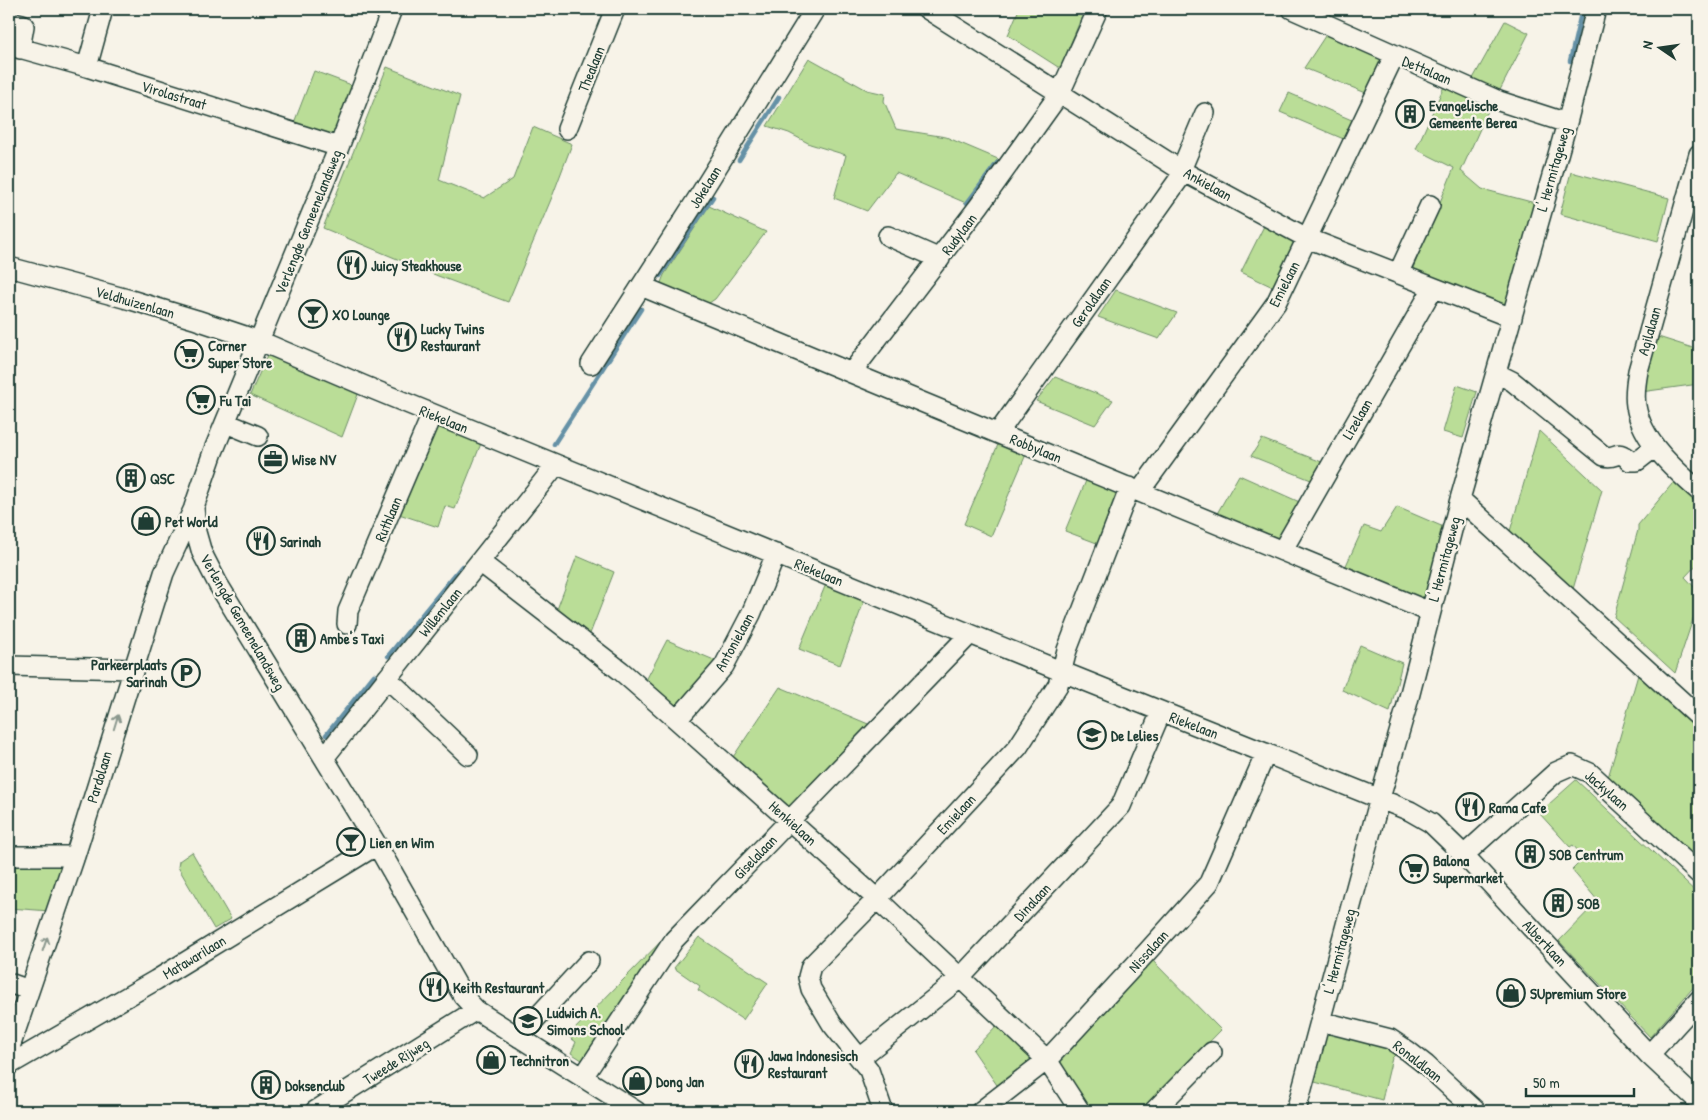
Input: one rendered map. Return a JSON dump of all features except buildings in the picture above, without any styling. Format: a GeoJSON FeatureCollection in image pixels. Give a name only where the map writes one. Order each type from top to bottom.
{"type":"FeatureCollection","features":[{"type":"Feature","properties":{"kind":"street"},"geometry":{"type":"LineString","coordinates":[[87,67],[103,9]]}},
{"type":"Feature","properties":{"kind":"street","name":"Verlengde Gemeenelandsweg"},"geometry":{"type":"LineString","coordinates":[[392,9],[194,507],[196,532],[202,553],[218,584],[377,845],[463,996],[476,1010],[636,1111]]}},
{"type":"Feature","properties":{"kind":"street","name":"Thealaan"},"geometry":{"type":"LineString","coordinates":[[567,129],[615,9]]}},
{"type":"Feature","properties":{"kind":"street","name":"Jokelaan"},"geometry":{"type":"LineString","coordinates":[[591,364],[701,193],[814,9]]}},
{"type":"Feature","properties":{"kind":"street","name":"Ankielaan"},"geometry":{"type":"LineString","coordinates":[[926,9],[1182,171],[1307,238],[1512,318]]}},
{"type":"Feature","properties":{"kind":"street","name":"Rudylaan"},"geometry":{"type":"LineString","coordinates":[[852,372],[940,259],[1060,93],[1098,9]]}},
{"type":"Feature","properties":{"kind":"street","name":"Dettalaan"},"geometry":{"type":"LineString","coordinates":[[1292,9],[1394,56],[1499,101],[1566,123]]}},
{"type":"Feature","properties":{"kind":"street","name":"L' Hermitageweg"},"geometry":{"type":"LineString","coordinates":[[1296,1111],[1380,798],[1406,709],[1460,499],[1512,318],[1596,9]]}},
{"type":"Feature","properties":{"kind":"street"},"geometry":{"type":"LineString","coordinates":[[9,21],[24,26],[14,47]]}},
{"type":"Feature","properties":{"kind":"street","name":"Virolastraat"},"geometry":{"type":"LineString","coordinates":[[14,47],[87,67],[339,146]]}},
{"type":"Feature","properties":{"kind":"street","name":"Emielaan"},"geometry":{"type":"LineString","coordinates":[[883,1111],[868,1070],[832,1024],[811,989],[808,977],[811,966],[877,899],[1018,746],[1058,685],[1063,672],[1067,650],[1135,489],[1276,303],[1394,56]]}},
{"type":"Feature","properties":{"kind":"street","name":"Geroldlaan"},"geometry":{"type":"LineString","coordinates":[[998,432],[1182,171],[1205,114]]}},
{"type":"Feature","properties":{"kind":"street","name":"Agilalaan"},"geometry":{"type":"LineString","coordinates":[[1699,154],[1638,371],[1635,388],[1636,406],[1641,422],[1655,447],[1674,470],[1699,491]]}},
{"type":"Feature","properties":{"kind":"street"},"geometry":{"type":"LineString","coordinates":[[1398,274],[1430,205]]}},
{"type":"Feature","properties":{"kind":"street"},"geometry":{"type":"LineString","coordinates":[[888,236],[940,259]]}},
{"type":"Feature","properties":{"kind":"street","name":"Veldhuizenlaan"},"geometry":{"type":"LineString","coordinates":[[9,267],[131,300],[260,341]]}},
{"type":"Feature","properties":{"kind":"street","name":"Robbylaan"},"geometry":{"type":"LineString","coordinates":[[641,286],[1430,612]]}},
{"type":"Feature","properties":{"kind":"street","name":"Lizelaan"},"geometry":{"type":"LineString","coordinates":[[1282,551],[1433,288]]}},
{"type":"Feature","properties":{"kind":"street","name":"Riekelaan"},"geometry":{"type":"LineString","coordinates":[[260,341],[432,414],[1161,712],[1380,798]]}},
{"type":"Feature","properties":{"kind":"street"},"geometry":{"type":"LineString","coordinates":[[1496,373],[1512,381],[1608,458],[1620,453],[1630,461],[1637,461],[1655,447]]}},
{"type":"Feature","properties":{"kind":"street","name":"Ruthlaan"},"geometry":{"type":"LineString","coordinates":[[347,624],[348,611],[432,414]]}},
{"type":"Feature","properties":{"kind":"street"},"geometry":{"type":"LineString","coordinates":[[226,423],[258,436]]}},
{"type":"Feature","properties":{"kind":"street","name":"Willemlaan"},"geometry":{"type":"LineString","coordinates":[[324,758],[556,465]]}},
{"type":"Feature","properties":{"kind":"street"},"geometry":{"type":"LineString","coordinates":[[1460,499],[1699,717]]}},
{"type":"Feature","properties":{"kind":"street","name":"Pardolaan"},"geometry":{"type":"LineString","coordinates":[[9,1050],[74,856],[164,573],[194,507]]}},
{"type":"Feature","properties":{"kind":"street","name":"Antonielaan"},"geometry":{"type":"LineString","coordinates":[[677,720],[724,666],[751,614],[776,554]]}},
{"type":"Feature","properties":{"kind":"street","name":"Henkielaan"},"geometry":{"type":"LineString","coordinates":[[480,562],[621,671],[877,899],[1047,1060],[1080,1111]]}},
{"type":"Feature","properties":{"kind":"street","name":"Giselalaan"},"geometry":{"type":"LineString","coordinates":[[583,1077],[674,940],[970,634]]}},
{"type":"Feature","properties":{"kind":"street"},"geometry":{"type":"LineString","coordinates":[[9,666],[132,669]]}},
{"type":"Feature","properties":{"kind":"street"},"geometry":{"type":"LineString","coordinates":[[387,678],[468,755]]}},
{"type":"Feature","properties":{"kind":"street","name":"Dinalaan"},"geometry":{"type":"LineString","coordinates":[[860,1058],[960,978],[1121,806],[1161,712]]}},
{"type":"Feature","properties":{"kind":"street","name":"Nissalaan"},"geometry":{"type":"LineString","coordinates":[[981,1111],[1047,1060],[1148,952],[1209,882],[1266,753]]}},
{"type":"Feature","properties":{"kind":"street","name":"Jackylaan"},"geometry":{"type":"LineString","coordinates":[[1464,855],[1556,772],[1572,765],[1590,773],[1699,874]]}},
{"type":"Feature","properties":{"kind":"street","name":"Albertlaan"},"geometry":{"type":"LineString","coordinates":[[1380,798],[1410,811],[1431,823],[1464,855],[1649,1055],[1699,1102]]}},
{"type":"Feature","properties":{"kind":"street","name":"Matawarilaan"},"geometry":{"type":"LineString","coordinates":[[9,1065],[156,980],[377,845]]}},
{"type":"Feature","properties":{"kind":"street"},"geometry":{"type":"LineString","coordinates":[[9,856],[74,856]]}},
{"type":"Feature","properties":{"kind":"street"},"geometry":{"type":"LineString","coordinates":[[520,1038],[589,961]]}},
{"type":"Feature","properties":{"kind":"street"},"geometry":{"type":"LineString","coordinates":[[9,983],[29,990]]}},
{"type":"Feature","properties":{"kind":"street"},"geometry":{"type":"LineString","coordinates":[[1649,1055],[1699,1000]]}},
{"type":"Feature","properties":{"kind":"street","name":"Tweede Rijweg"},"geometry":{"type":"LineString","coordinates":[[315,1111],[476,1010]]}},
{"type":"Feature","properties":{"kind":"street","name":"Ronaldlaan"},"geometry":{"type":"LineString","coordinates":[[1320,1021],[1390,1039],[1426,1065],[1476,1111]]}},
{"type":"Feature","properties":{"kind":"street"},"geometry":{"type":"LineString","coordinates":[[1154,1111],[1212,1052]]}},
{"type":"Feature","properties":{"kind":"green space"},"geometry":{"type":"Polygon","coordinates":[[[1019,9],[1085,9],[1061,67],[1058,67],[1008,35],[1019,9]]]}},
{"type":"Feature","properties":{"kind":"green space"},"geometry":{"type":"Polygon","coordinates":[[[1505,21],[1529,33],[1497,96],[1470,84],[1505,21]]]}},
{"type":"Feature","properties":{"kind":"green space"},"geometry":{"type":"Polygon","coordinates":[[[1329,30],[1385,55],[1371,95],[1304,68],[1329,30]]]}},
{"type":"Feature","properties":{"kind":"green space"},"geometry":{"type":"Polygon","coordinates":[[[809,58],[867,90],[885,94],[884,101],[896,129],[946,137],[998,159],[966,203],[896,173],[867,211],[834,198],[846,155],[810,144],[789,133],[767,126],[809,58]]]}},
{"type":"Feature","properties":{"kind":"green space"},"geometry":{"type":"Polygon","coordinates":[[[387,67],[460,96],[439,180],[484,198],[513,179],[533,127],[572,144],[508,302],[438,276],[323,228],[387,67]]]}},
{"type":"Feature","properties":{"kind":"green space"},"geometry":{"type":"Polygon","coordinates":[[[314,71],[349,84],[353,88],[338,128],[328,137],[292,128],[314,71]]]}},
{"type":"Feature","properties":{"kind":"green space"},"geometry":{"type":"Polygon","coordinates":[[[1446,82],[1492,102],[1461,171],[1482,189],[1539,204],[1508,308],[1411,273],[1454,168],[1416,149],[1446,82]]]}},
{"type":"Feature","properties":{"kind":"green space"},"geometry":{"type":"Polygon","coordinates":[[[1289,93],[1354,121],[1346,140],[1280,112],[1289,93]]]}},
{"type":"Feature","properties":{"kind":"green space"},"geometry":{"type":"Polygon","coordinates":[[[1571,172],[1669,198],[1658,241],[1560,214],[1571,172]]]}},
{"type":"Feature","properties":{"kind":"green space"},"geometry":{"type":"Polygon","coordinates":[[[709,206],[766,232],[715,299],[709,303],[704,303],[660,285],[664,275],[709,206]]]}},
{"type":"Feature","properties":{"kind":"green space"},"geometry":{"type":"Polygon","coordinates":[[[1266,222],[1297,239],[1277,289],[1241,272],[1266,222]]]}},
{"type":"Feature","properties":{"kind":"green space"},"geometry":{"type":"Polygon","coordinates":[[[1116,290],[1177,313],[1159,339],[1098,317],[1116,290]]]}},
{"type":"Feature","properties":{"kind":"green space"},"geometry":{"type":"Polygon","coordinates":[[[1652,335],[1699,350],[1699,384],[1641,392],[1652,335]]]}},
{"type":"Feature","properties":{"kind":"green space"},"geometry":{"type":"Polygon","coordinates":[[[270,349],[360,389],[342,437],[250,395],[270,349]]]}},
{"type":"Feature","properties":{"kind":"green space"},"geometry":{"type":"Polygon","coordinates":[[[1055,377],[1113,400],[1095,425],[1036,401],[1055,377]]]}},
{"type":"Feature","properties":{"kind":"green space"},"geometry":{"type":"Polygon","coordinates":[[[1457,385],[1477,392],[1463,438],[1443,432],[1457,385]]]}},
{"type":"Feature","properties":{"kind":"green space"},"geometry":{"type":"Polygon","coordinates":[[[434,425],[482,441],[455,509],[445,506],[438,527],[396,513],[434,425]]]}},
{"type":"Feature","properties":{"kind":"green space"},"geometry":{"type":"Polygon","coordinates":[[[1539,431],[1602,490],[1571,596],[1508,538],[1539,431]]]}},
{"type":"Feature","properties":{"kind":"green space"},"geometry":{"type":"Polygon","coordinates":[[[1262,439],[1327,464],[1316,482],[1251,456],[1262,439]]]}},
{"type":"Feature","properties":{"kind":"green space"},"geometry":{"type":"Polygon","coordinates":[[[1000,440],[1027,452],[991,536],[964,524],[1000,440]]]}},
{"type":"Feature","properties":{"kind":"green space"},"geometry":{"type":"Polygon","coordinates":[[[1239,475],[1304,504],[1277,542],[1215,517],[1239,475]]]}},
{"type":"Feature","properties":{"kind":"green space"},"geometry":{"type":"Polygon","coordinates":[[[1088,476],[1123,491],[1102,545],[1065,531],[1088,476]]]}},
{"type":"Feature","properties":{"kind":"green space"},"geometry":{"type":"Polygon","coordinates":[[[1677,478],[1699,498],[1699,562],[1685,577],[1699,592],[1699,601],[1675,673],[1614,617],[1638,525],[1677,478]]]}},
{"type":"Feature","properties":{"kind":"green space"},"geometry":{"type":"Polygon","coordinates":[[[1397,507],[1446,528],[1427,591],[1421,600],[1343,572],[1364,526],[1381,532],[1397,507]]]}},
{"type":"Feature","properties":{"kind":"green space"},"geometry":{"type":"Polygon","coordinates":[[[577,556],[614,572],[588,639],[556,612],[577,556]]]}},
{"type":"Feature","properties":{"kind":"green space"},"geometry":{"type":"Polygon","coordinates":[[[826,584],[865,599],[840,665],[799,649],[826,584]]]}},
{"type":"Feature","properties":{"kind":"green space"},"geometry":{"type":"Polygon","coordinates":[[[667,640],[721,663],[675,711],[644,684],[667,640]]]}},
{"type":"Feature","properties":{"kind":"green space"},"geometry":{"type":"Polygon","coordinates":[[[1360,645],[1402,663],[1390,712],[1342,690],[1360,645]]]}},
{"type":"Feature","properties":{"kind":"green space"},"geometry":{"type":"Polygon","coordinates":[[[1640,668],[1699,723],[1699,865],[1607,781],[1640,668]]]}},
{"type":"Feature","properties":{"kind":"green space"},"geometry":{"type":"Polygon","coordinates":[[[780,687],[873,726],[792,809],[781,807],[731,760],[780,687]]]}},
{"type":"Feature","properties":{"kind":"green space"},"geometry":{"type":"Polygon","coordinates":[[[1576,780],[1699,895],[1699,981],[1650,1037],[1559,941],[1598,901],[1572,870],[1584,858],[1573,845],[1570,847],[1539,813],[1576,780]]]}},
{"type":"Feature","properties":{"kind":"green space"},"geometry":{"type":"Polygon","coordinates":[[[192,852],[231,919],[214,929],[178,867],[179,861],[192,852]]]}},
{"type":"Feature","properties":{"kind":"green space"},"geometry":{"type":"Polygon","coordinates":[[[63,861],[50,911],[9,908],[9,875],[13,864],[63,861]]]}},
{"type":"Feature","properties":{"kind":"green space"},"geometry":{"type":"Polygon","coordinates":[[[680,922],[585,1062],[571,1053],[576,1042],[568,1036],[680,922]]]}},
{"type":"Feature","properties":{"kind":"green space"},"geometry":{"type":"Polygon","coordinates":[[[699,937],[768,983],[743,1020],[698,990],[700,986],[674,968],[699,937]]]}},
{"type":"Feature","properties":{"kind":"green space"},"geometry":{"type":"Polygon","coordinates":[[[1149,957],[1221,1030],[1142,1111],[1089,1111],[1056,1060],[1149,957]]]}},
{"type":"Feature","properties":{"kind":"green space"},"geometry":{"type":"Polygon","coordinates":[[[1000,1022],[1036,1060],[999,1088],[973,1050],[1000,1022]]]}},
{"type":"Feature","properties":{"kind":"green space"},"geometry":{"type":"Polygon","coordinates":[[[1325,1031],[1399,1051],[1392,1058],[1382,1100],[1311,1081],[1325,1031]]]}},
{"type":"Feature","properties":{"kind":"waterway"},"geometry":{"type":"LineString","coordinates":[[1570,61],[1582,9]]}},
{"type":"Feature","properties":{"kind":"waterway"},"geometry":{"type":"LineString","coordinates":[[739,160],[779,97]]}},
{"type":"Feature","properties":{"kind":"waterway"},"geometry":{"type":"LineString","coordinates":[[967,203],[997,163]]}},
{"type":"Feature","properties":{"kind":"waterway"},"geometry":{"type":"LineString","coordinates":[[660,276],[713,197]]}},
{"type":"Feature","properties":{"kind":"waterway"},"geometry":{"type":"LineString","coordinates":[[554,444],[641,309]]}},
{"type":"Feature","properties":{"kind":"waterway"},"geometry":{"type":"LineString","coordinates":[[388,656],[462,566]]}},
{"type":"Feature","properties":{"kind":"waterway"},"geometry":{"type":"LineString","coordinates":[[326,735],[374,675]]}},
{"type":"Feature","properties":{"kind":"place","name":"Evangelische Gemeente Berea"},"geometry":{"type":"Point","coordinates":[1410,114]}},
{"type":"Feature","properties":{"kind":"place","name":"Juicy Steakhouse"},"geometry":{"type":"Point","coordinates":[352,265]}},
{"type":"Feature","properties":{"kind":"place","name":"XO Lounge"},"geometry":{"type":"Point","coordinates":[313,314]}},
{"type":"Feature","properties":{"kind":"place","name":"Lucky Twins Restaurant"},"geometry":{"type":"Point","coordinates":[402,337]}},
{"type":"Feature","properties":{"kind":"place","name":"Corner Super Store"},"geometry":{"type":"Point","coordinates":[189,354]}},
{"type":"Feature","properties":{"kind":"place","name":"Fu Tai"},"geometry":{"type":"Point","coordinates":[201,400]}},
{"type":"Feature","properties":{"kind":"place","name":"Wise NV"},"geometry":{"type":"Point","coordinates":[273,459]}},
{"type":"Feature","properties":{"kind":"place","name":"QSC"},"geometry":{"type":"Point","coordinates":[131,478]}},
{"type":"Feature","properties":{"kind":"place","name":"Pet World"},"geometry":{"type":"Point","coordinates":[146,521]}},
{"type":"Feature","properties":{"kind":"place","name":"Sarinah"},"geometry":{"type":"Point","coordinates":[261,541]}},
{"type":"Feature","properties":{"kind":"place","name":"Ambe's Taxi"},"geometry":{"type":"Point","coordinates":[301,638]}},
{"type":"Feature","properties":{"kind":"place","name":"Parkeerplaats Sarinah"},"geometry":{"type":"Point","coordinates":[186,673]}},
{"type":"Feature","properties":{"kind":"place","name":"De Lelies"},"geometry":{"type":"Point","coordinates":[1092,735]}},
{"type":"Feature","properties":{"kind":"place","name":"Rama Cafe"},"geometry":{"type":"Point","coordinates":[1470,807]}},
{"type":"Feature","properties":{"kind":"place","name":"Lien en Wim"},"geometry":{"type":"Point","coordinates":[351,842]}},
{"type":"Feature","properties":{"kind":"place","name":"SOB Centrum"},"geometry":{"type":"Point","coordinates":[1530,854]}},
{"type":"Feature","properties":{"kind":"place","name":"Balona Supermarket"},"geometry":{"type":"Point","coordinates":[1414,869]}},
{"type":"Feature","properties":{"kind":"place","name":"SOB"},"geometry":{"type":"Point","coordinates":[1558,903]}},
{"type":"Feature","properties":{"kind":"place","name":"Keith Restaurant"},"geometry":{"type":"Point","coordinates":[434,987]}},
{"type":"Feature","properties":{"kind":"place","name":"SUpremium Store"},"geometry":{"type":"Point","coordinates":[1511,993]}},
{"type":"Feature","properties":{"kind":"place","name":"Ludwich A. Simons School"},"geometry":{"type":"Point","coordinates":[528,1021]}},
{"type":"Feature","properties":{"kind":"place","name":"Technitron"},"geometry":{"type":"Point","coordinates":[491,1060]}},
{"type":"Feature","properties":{"kind":"place","name":"Jawa Indonesisch Restaurant"},"geometry":{"type":"Point","coordinates":[749,1064]}},
{"type":"Feature","properties":{"kind":"place","name":"Dong Jan"},"geometry":{"type":"Point","coordinates":[637,1081]}},
{"type":"Feature","properties":{"kind":"place","name":"Doksenclub"},"geometry":{"type":"Point","coordinates":[266,1085]}}]}
